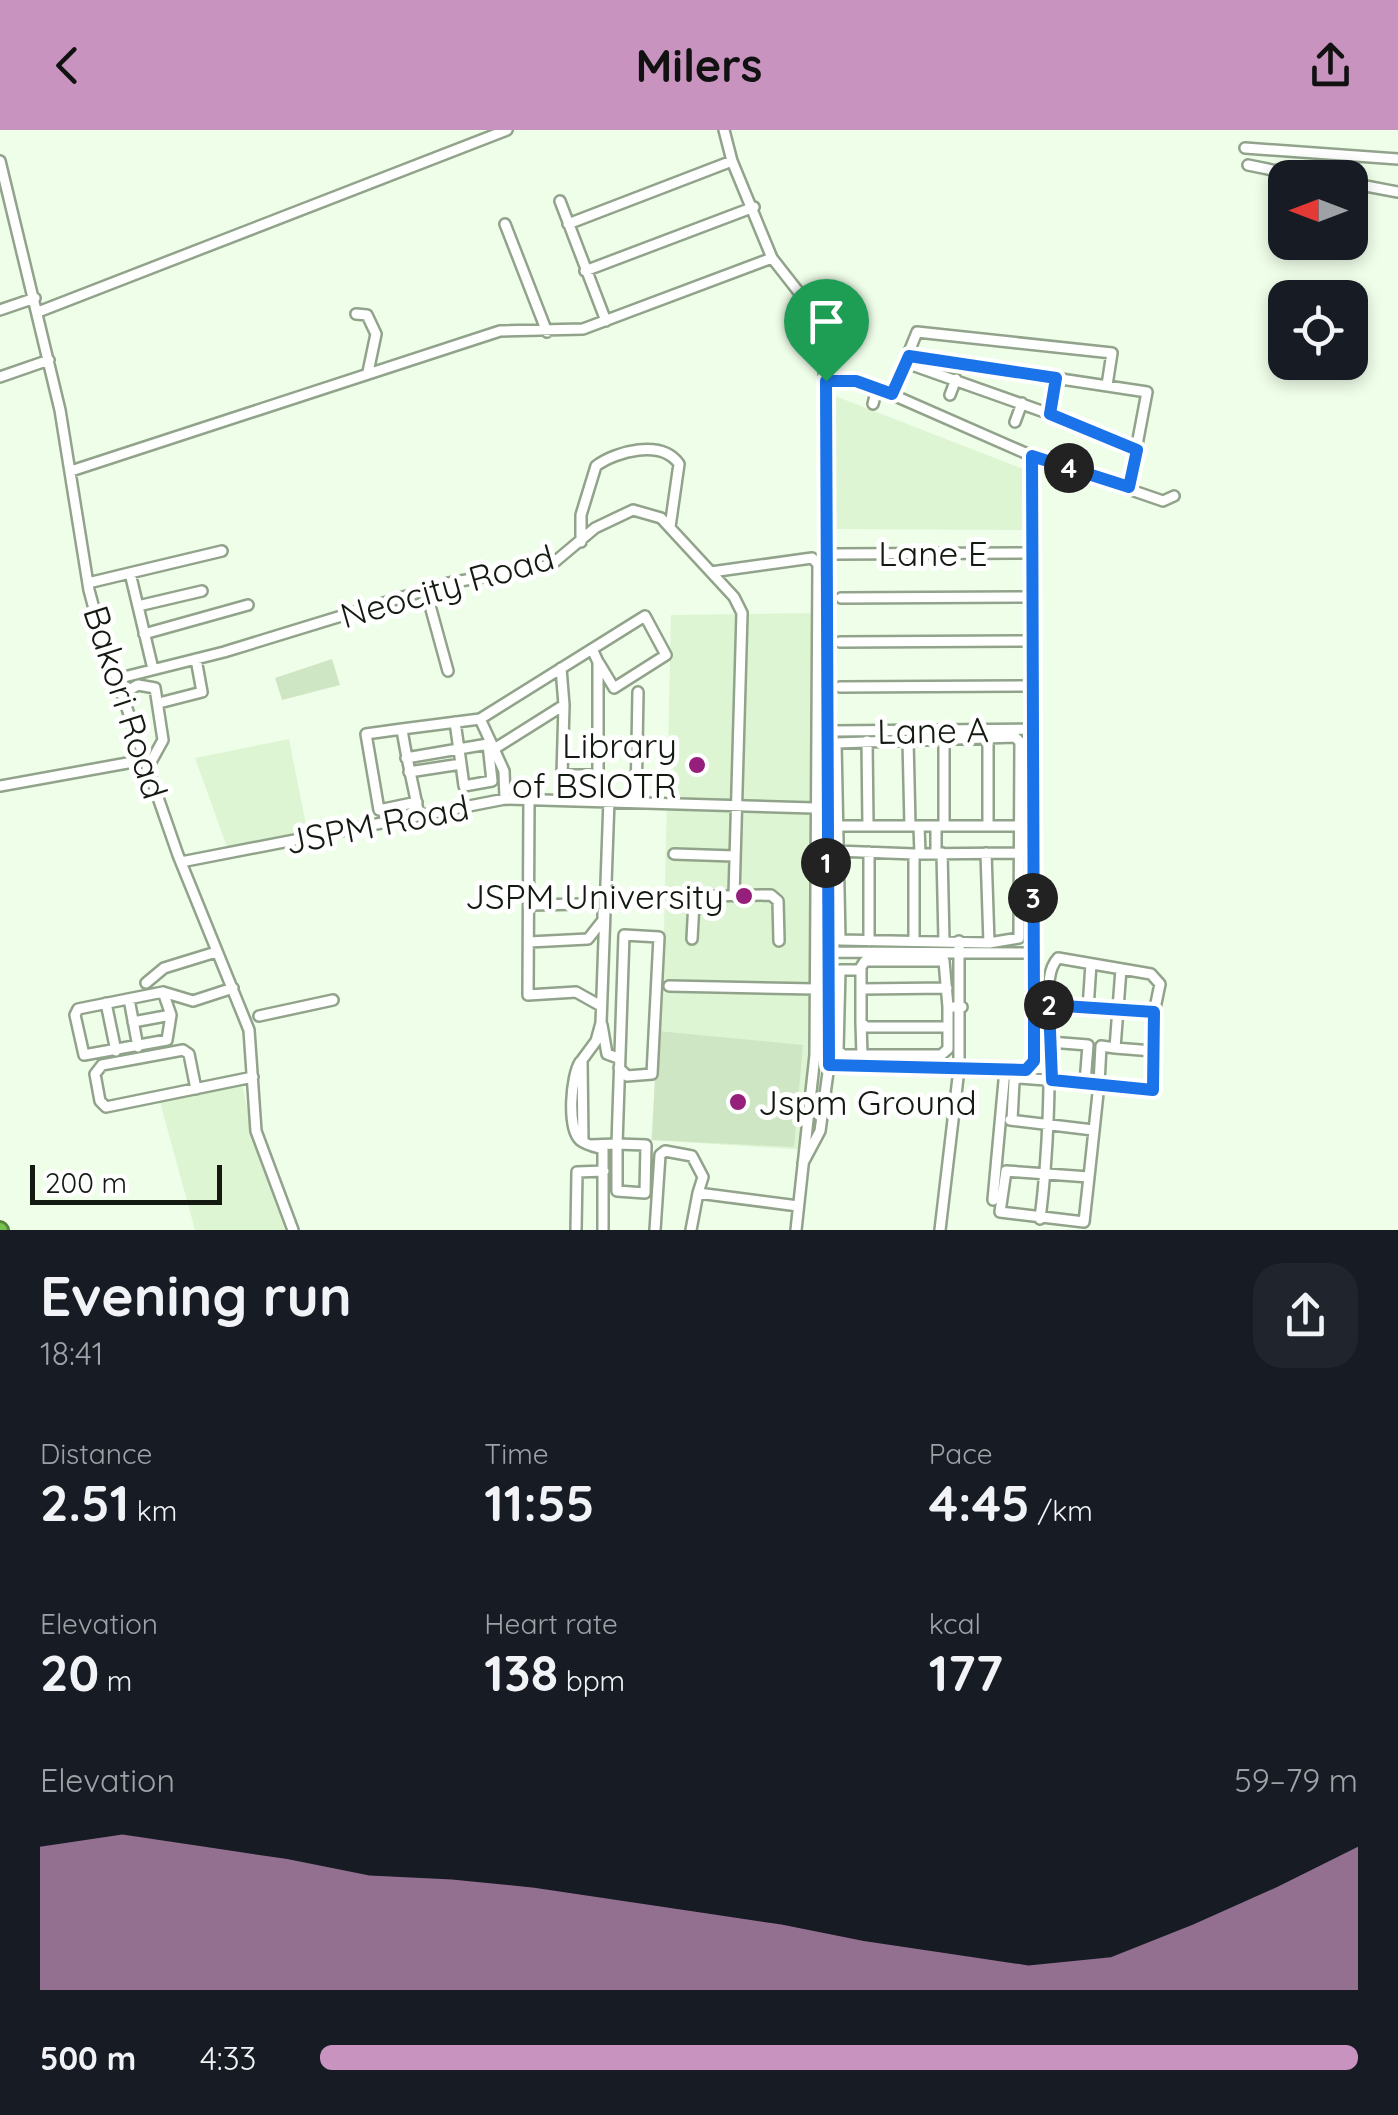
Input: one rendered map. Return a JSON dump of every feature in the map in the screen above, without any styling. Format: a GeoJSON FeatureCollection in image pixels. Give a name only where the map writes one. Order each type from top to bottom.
{"type":"FeatureCollection","features":[{"type":"Feature","properties":{"kind":"street"},"geometry":{"type":"LineString","coordinates":[[38,312],[507,130]]}},
{"type":"Feature","properties":{"kind":"street"},"geometry":{"type":"LineString","coordinates":[[724,130],[732,161],[772,258],[822,327],[833,843],[838,937],[843,942],[869,941],[891,946],[944,941],[959,946],[1021,936],[1019,739],[836,743],[836,826],[833,843],[826,952],[829,1065],[820,1131],[803,1163]]}},
{"type":"Feature","properties":{"kind":"street"},"geometry":{"type":"LineString","coordinates":[[1244,148],[1398,159]]}},
{"type":"Feature","properties":{"kind":"street","name":"Bakori Road"},"geometry":{"type":"LineString","coordinates":[[0,161],[50,360],[88,583],[116,679],[181,862],[248,1030],[256,1132],[293,1230]]}},
{"type":"Feature","properties":{"kind":"street"},"geometry":{"type":"LineString","coordinates":[[568,224],[732,161]]}},
{"type":"Feature","properties":{"kind":"street"},"geometry":{"type":"LineString","coordinates":[[1248,165],[1268,169]]}},
{"type":"Feature","properties":{"kind":"street"},"geometry":{"type":"LineString","coordinates":[[1368,186],[1398,189]]}},
{"type":"Feature","properties":{"kind":"street"},"geometry":{"type":"LineString","coordinates":[[560,201],[606,322]]}},
{"type":"Feature","properties":{"kind":"street"},"geometry":{"type":"LineString","coordinates":[[586,272],[754,207]]}},
{"type":"Feature","properties":{"kind":"street"},"geometry":{"type":"LineString","coordinates":[[505,224],[547,332]]}},
{"type":"Feature","properties":{"kind":"street"},"geometry":{"type":"LineString","coordinates":[[71,471],[500,331],[583,329],[772,258]]}},
{"type":"Feature","properties":{"kind":"street"},"geometry":{"type":"LineString","coordinates":[[0,307],[34,296]]}},
{"type":"Feature","properties":{"kind":"street"},"geometry":{"type":"LineString","coordinates":[[356,314],[367,315],[376,334],[368,372]]}},
{"type":"Feature","properties":{"kind":"street"},"geometry":{"type":"LineString","coordinates":[[892,394],[917,332],[1112,354],[1107,386]]}},
{"type":"Feature","properties":{"kind":"street"},"geometry":{"type":"LineString","coordinates":[[907,359],[1147,392],[1129,487]]}},
{"type":"Feature","properties":{"kind":"street"},"geometry":{"type":"LineString","coordinates":[[907,359],[1137,450]]}},
{"type":"Feature","properties":{"kind":"street"},"geometry":{"type":"LineString","coordinates":[[0,377],[50,360]]}},
{"type":"Feature","properties":{"kind":"street"},"geometry":{"type":"LineString","coordinates":[[1050,414],[1056,378]]}},
{"type":"Feature","properties":{"kind":"street"},"geometry":{"type":"LineString","coordinates":[[950,395],[956,379]]}},
{"type":"Feature","properties":{"kind":"street"},"geometry":{"type":"LineString","coordinates":[[826,381],[850,380],[877,388],[1032,456],[1162,501],[1174,496]]}},
{"type":"Feature","properties":{"kind":"street"},"geometry":{"type":"LineString","coordinates":[[873,404],[877,388]]}},
{"type":"Feature","properties":{"kind":"street"},"geometry":{"type":"LineString","coordinates":[[1016,422],[1022,403]]}},
{"type":"Feature","properties":{"kind":"street"},"geometry":{"type":"LineString","coordinates":[[580,542],[581,514],[596,466],[645,450],[671,454],[680,470],[670,527],[738,603],[743,621],[734,896]]}},
{"type":"Feature","properties":{"kind":"street"},"geometry":{"type":"LineString","coordinates":[[829,1065],[1026,1070],[1034,1061],[1029,641],[1032,456]]}},
{"type":"Feature","properties":{"kind":"street","name":"Neocity Road"},"geometry":{"type":"LineString","coordinates":[[116,679],[426,591],[550,564],[595,528],[633,510],[654,513],[670,527]]}},
{"type":"Feature","properties":{"kind":"street"},"geometry":{"type":"LineString","coordinates":[[88,583],[222,551]]}},
{"type":"Feature","properties":{"kind":"street","name":"Lane E"},"geometry":{"type":"LineString","coordinates":[[837,554],[1030,553]]}},
{"type":"Feature","properties":{"kind":"street"},"geometry":{"type":"LineString","coordinates":[[711,572],[816,561],[814,1079],[796,1230]]}},
{"type":"Feature","properties":{"kind":"street"},"geometry":{"type":"LineString","coordinates":[[130,573],[153,669]]}},
{"type":"Feature","properties":{"kind":"street"},"geometry":{"type":"LineString","coordinates":[[138,606],[202,590]]}},
{"type":"Feature","properties":{"kind":"street"},"geometry":{"type":"LineString","coordinates":[[426,591],[448,671]]}},
{"type":"Feature","properties":{"kind":"street"},"geometry":{"type":"LineString","coordinates":[[841,598],[1030,597]]}},
{"type":"Feature","properties":{"kind":"street"},"geometry":{"type":"LineString","coordinates":[[144,634],[248,605]]}},
{"type":"Feature","properties":{"kind":"street"},"geometry":{"type":"LineString","coordinates":[[417,802],[379,810],[366,734],[480,719],[561,668],[645,616],[666,655],[614,688],[592,649]]}},
{"type":"Feature","properties":{"kind":"street"},"geometry":{"type":"LineString","coordinates":[[840,642],[1029,641]]}},
{"type":"Feature","properties":{"kind":"street"},"geometry":{"type":"LineString","coordinates":[[159,703],[202,692],[196,659]]}},
{"type":"Feature","properties":{"kind":"street"},"geometry":{"type":"LineString","coordinates":[[561,668],[562,775],[598,774],[598,662]]}},
{"type":"Feature","properties":{"kind":"street"},"geometry":{"type":"LineString","coordinates":[[0,786],[146,764],[164,740],[159,703],[148,684],[122,694]]}},
{"type":"Feature","properties":{"kind":"street"},"geometry":{"type":"LineString","coordinates":[[840,686],[1030,686]]}},
{"type":"Feature","properties":{"kind":"street"},"geometry":{"type":"LineString","coordinates":[[636,801],[638,692]]}},
{"type":"Feature","properties":{"kind":"street"},"geometry":{"type":"LineString","coordinates":[[406,758],[491,745],[564,705]]}},
{"type":"Feature","properties":{"kind":"street"},"geometry":{"type":"LineString","coordinates":[[480,719],[504,771],[505,799]]}},
{"type":"Feature","properties":{"kind":"street"},"geometry":{"type":"LineString","coordinates":[[456,722],[464,786],[492,781],[491,745]]}},
{"type":"Feature","properties":{"kind":"street","name":"Lane A"},"geometry":{"type":"LineString","coordinates":[[834,731],[1031,728]]}},
{"type":"Feature","properties":{"kind":"street"},"geometry":{"type":"LineString","coordinates":[[402,729],[419,816]]}},
{"type":"Feature","properties":{"kind":"street"},"geometry":{"type":"LineString","coordinates":[[988,738],[993,826],[988,943]]}},
{"type":"Feature","properties":{"kind":"street"},"geometry":{"type":"LineString","coordinates":[[908,740],[917,854],[914,941]]}},
{"type":"Feature","properties":{"kind":"street"},"geometry":{"type":"LineString","coordinates":[[944,740],[939,853],[944,941]]}},
{"type":"Feature","properties":{"kind":"street"},"geometry":{"type":"LineString","coordinates":[[867,741],[863,826],[869,941]]}},
{"type":"Feature","properties":{"kind":"street"},"geometry":{"type":"LineString","coordinates":[[409,772],[461,764]]}},
{"type":"Feature","properties":{"kind":"street"},"geometry":{"type":"LineString","coordinates":[[529,798],[528,995],[576,992],[601,1006]]}},
{"type":"Feature","properties":{"kind":"street","name":"JSPM Road"},"geometry":{"type":"LineString","coordinates":[[181,862],[505,799],[814,808]]}},
{"type":"Feature","properties":{"kind":"street"},"geometry":{"type":"LineString","coordinates":[[587,1144],[617,1144],[646,1145],[645,1193],[618,1191],[617,1144],[619,1063],[624,936],[659,937],[652,1074],[626,1076],[619,1063],[607,1054],[602,1023],[609,800]]}},
{"type":"Feature","properties":{"kind":"street"},"geometry":{"type":"LineString","coordinates":[[836,826],[1032,826]]}},
{"type":"Feature","properties":{"kind":"street"},"geometry":{"type":"LineString","coordinates":[[833,843],[864,852],[1020,853]]}},
{"type":"Feature","properties":{"kind":"street"},"geometry":{"type":"LineString","coordinates":[[528,942],[588,939],[603,920],[603,844]]}},
{"type":"Feature","properties":{"kind":"street"},"geometry":{"type":"LineString","coordinates":[[674,854],[734,856]]}},
{"type":"Feature","properties":{"kind":"street"},"geometry":{"type":"LineString","coordinates":[[692,938],[696,898],[734,896],[776,898],[778,941]]}},
{"type":"Feature","properties":{"kind":"street"},"geometry":{"type":"LineString","coordinates":[[531,904],[582,904]]}},
{"type":"Feature","properties":{"kind":"street"},"geometry":{"type":"LineString","coordinates":[[826,952],[891,946],[959,946],[1034,953]]}},
{"type":"Feature","properties":{"kind":"street"},"geometry":{"type":"LineString","coordinates":[[940,1230],[960,1069],[959,946]]}},
{"type":"Feature","properties":{"kind":"street"},"geometry":{"type":"LineString","coordinates":[[146,984],[164,968],[216,952]]}},
{"type":"Feature","properties":{"kind":"street"},"geometry":{"type":"LineString","coordinates":[[993,1200],[1014,1081],[1052,1080],[1153,1090],[1154,1012],[1160,984],[1152,974],[1058,958],[1050,966],[1052,1080],[1051,1125],[1040,1220]]}},
{"type":"Feature","properties":{"kind":"street"},"geometry":{"type":"LineString","coordinates":[[861,968],[838,972],[838,1051],[862,1055],[940,1055],[948,1048],[948,1007],[944,960],[864,962],[862,1055]]}},
{"type":"Feature","properties":{"kind":"street"},"geometry":{"type":"LineString","coordinates":[[1088,1008],[1091,964]]}},
{"type":"Feature","properties":{"kind":"street"},"geometry":{"type":"LineString","coordinates":[[1115,1048],[1120,969]]}},
{"type":"Feature","properties":{"kind":"street"},"geometry":{"type":"LineString","coordinates":[[670,986],[814,989]]}},
{"type":"Feature","properties":{"kind":"street"},"geometry":{"type":"LineString","coordinates":[[163,992],[172,1016],[167,1040],[89,1056],[83,1053],[76,1010],[106,1003],[163,992],[172,991],[194,1001],[233,988]]}},
{"type":"Feature","properties":{"kind":"street"},"geometry":{"type":"LineString","coordinates":[[861,989],[947,988]]}},
{"type":"Feature","properties":{"kind":"street"},"geometry":{"type":"LineString","coordinates":[[129,999],[138,1047]]}},
{"type":"Feature","properties":{"kind":"street"},"geometry":{"type":"LineString","coordinates":[[259,1016],[333,1000]]}},
{"type":"Feature","properties":{"kind":"street"},"geometry":{"type":"LineString","coordinates":[[106,1003],[116,1051]]}},
{"type":"Feature","properties":{"kind":"street"},"geometry":{"type":"LineString","coordinates":[[1034,1006],[1154,1012]]}},
{"type":"Feature","properties":{"kind":"street"},"geometry":{"type":"LineString","coordinates":[[948,1007],[962,1007]]}},
{"type":"Feature","properties":{"kind":"street"},"geometry":{"type":"LineString","coordinates":[[133,1022],[172,1016]]}},
{"type":"Feature","properties":{"kind":"street"},"geometry":{"type":"LineString","coordinates":[[861,1022],[869,1028],[948,1026]]}},
{"type":"Feature","properties":{"kind":"street"},"geometry":{"type":"LineString","coordinates":[[587,1144],[582,1060],[596,1041],[602,1023]]}},
{"type":"Feature","properties":{"kind":"street"},"geometry":{"type":"LineString","coordinates":[[1050,1042],[1153,1051]]}},
{"type":"Feature","properties":{"kind":"street"},"geometry":{"type":"LineString","coordinates":[[1085,1083],[1088,1045]]}},
{"type":"Feature","properties":{"kind":"street"},"geometry":{"type":"LineString","coordinates":[[1089,1177],[1006,1171],[1000,1212],[1040,1220],[1084,1222],[1089,1177],[1092,1130],[1099,1084],[1101,1046]]}},
{"type":"Feature","properties":{"kind":"street"},"geometry":{"type":"LineString","coordinates":[[196,1088],[186,1051],[102,1065],[95,1074],[100,1102],[106,1106],[253,1077]]}},
{"type":"Feature","properties":{"kind":"street"},"geometry":{"type":"LineString","coordinates":[[1005,1070],[1007,1120]]}},
{"type":"Feature","properties":{"kind":"street"},"geometry":{"type":"LineString","coordinates":[[1007,1120],[1092,1130]]}},
{"type":"Feature","properties":{"kind":"street"},"geometry":{"type":"LineString","coordinates":[[587,1144],[602,1150],[603,1230]]}},
{"type":"Feature","properties":{"kind":"street"},"geometry":{"type":"LineString","coordinates":[[655,1230],[661,1153],[692,1156],[703,1177],[691,1230]]}},
{"type":"Feature","properties":{"kind":"street"},"geometry":{"type":"LineString","coordinates":[[576,1230],[578,1172],[604,1171]]}},
{"type":"Feature","properties":{"kind":"street"},"geometry":{"type":"LineString","coordinates":[[698,1192],[798,1206]]}},
{"type":"Feature","properties":{"kind":"shaded area"},"geometry":{"type":"Polygon","coordinates":[[[835,396],[1023,469],[1023,530],[831,529],[830,402],[835,396]]]}},
{"type":"Feature","properties":{"kind":"shaded area","name":"JSPM University"},"geometry":{"type":"Polygon","coordinates":[[[820,613],[823,1034],[808,1150],[651,1140],[663,977],[671,615],[820,613]]]}},
{"type":"Feature","properties":{"kind":"shaded area"},"geometry":{"type":"Polygon","coordinates":[[[332,659],[340,685],[282,700],[275,678],[332,659]]]}},
{"type":"Feature","properties":{"kind":"shaded area"},"geometry":{"type":"Polygon","coordinates":[[[289,739],[307,830],[227,847],[195,758],[289,739]]]}},
{"type":"Feature","properties":{"kind":"shaded area"},"geometry":{"type":"Polygon","coordinates":[[[657,1031],[803,1045],[794,1147],[652,1140],[657,1031]]]}},
{"type":"Feature","properties":{"kind":"shaded area"},"geometry":{"type":"Polygon","coordinates":[[[242,1083],[255,1148],[285,1230],[195,1230],[160,1102],[242,1083]]]}},
{"type":"Feature","properties":{"kind":"place","name":"Library of BSIOTR"},"geometry":{"type":"Point","coordinates":[697,765]}},
{"type":"Feature","properties":{"kind":"place","name":"JSPM University"},"geometry":{"type":"Point","coordinates":[744,896]}},
{"type":"Feature","properties":{"kind":"place","name":"Jspm Ground"},"geometry":{"type":"Point","coordinates":[738,1102]}},
{"type":"Feature","properties":{"kind":"route"},"geometry":{"type":"LineString","coordinates":[[826,381],[824,731],[829,1065],[1026,1070],[1034,1061],[1034,1006],[1049,1005],[1052,1080],[1153,1090],[1154,1012],[1049,1005],[1042,1005],[1034,1006],[1029,641],[1032,456],[1129,487],[1137,450],[1050,414],[1056,378],[909,356],[892,394],[856,381],[826,381]]}}]}
